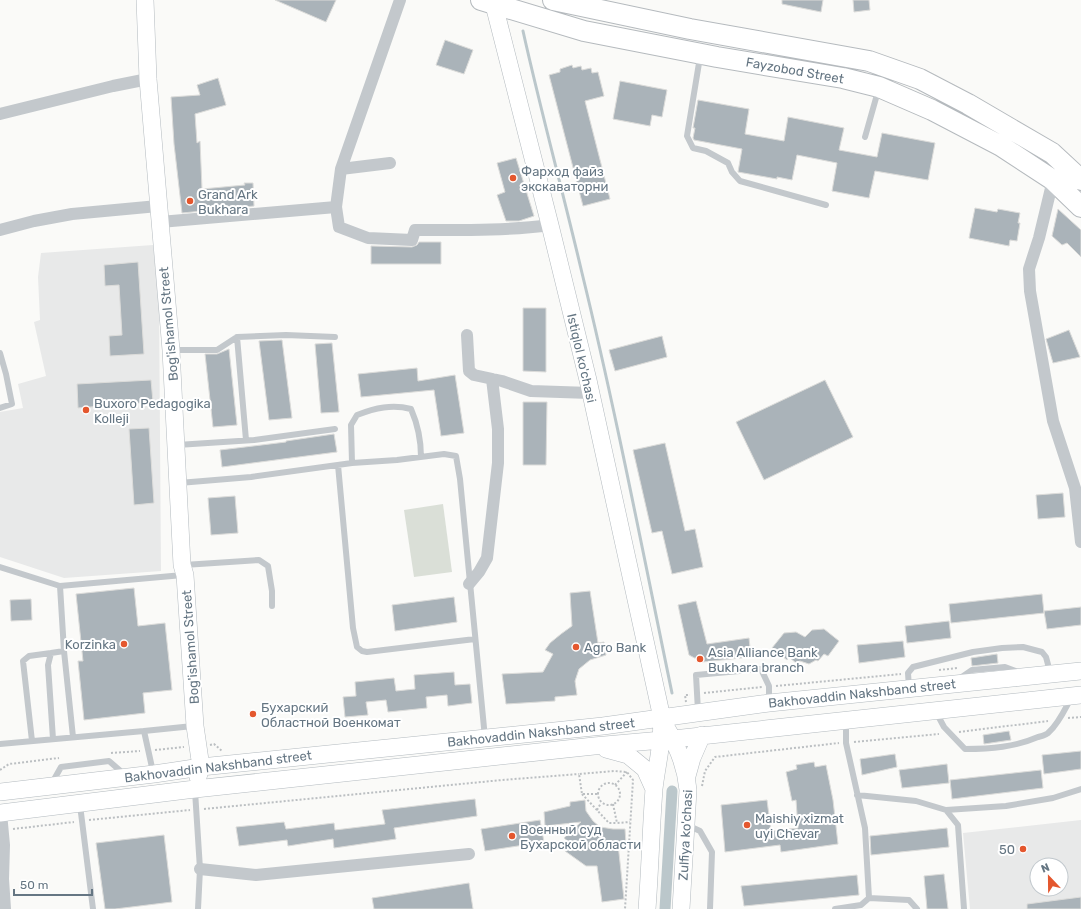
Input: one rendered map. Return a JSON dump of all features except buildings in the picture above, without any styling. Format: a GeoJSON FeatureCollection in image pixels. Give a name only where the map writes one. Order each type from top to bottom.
{"type":"FeatureCollection","features":[{"type":"Feature","properties":{"kind":"main road","name":"Bog'ishamol Street"},"geometry":{"type":"LineString","coordinates":[[145,0],[148,79],[171,350],[195,726],[201,767],[195,789]]}},
{"type":"Feature","properties":{"kind":"main road","name":"Fayzobod Street"},"geometry":{"type":"LineString","coordinates":[[553,0],[589,4],[690,29],[869,61],[920,79],[968,104],[1052,153],[1081,180]]}},
{"type":"Feature","properties":{"kind":"main road","name":"Fayzobod Street"},"geometry":{"type":"LineString","coordinates":[[490,2],[584,31],[701,54],[843,78],[879,87],[932,110],[1001,146],[1053,180],[1081,207]]}},
{"type":"Feature","properties":{"kind":"main road","name":"Istiqlol ko'chasi"},"geometry":{"type":"LineString","coordinates":[[490,2],[550,225],[590,393],[667,739]]}},
{"type":"Feature","properties":{"kind":"main road","name":"Bakhovaddin Nakshband street"},"geometry":{"type":"LineString","coordinates":[[0,792],[201,767],[603,726],[769,703],[1081,671]]}},
{"type":"Feature","properties":{"kind":"main road","name":"Bakhovaddin Nakshband street"},"geometry":{"type":"LineString","coordinates":[[0,813],[195,789],[1076,696]]}},
{"type":"Feature","properties":{"kind":"main road"},"geometry":{"type":"LineString","coordinates":[[687,776],[692,758],[702,735]]}},
{"type":"Feature","properties":{"kind":"main road","name":"Zulfiya ko'chasi"},"geometry":{"type":"LineString","coordinates":[[667,739],[687,776],[688,790],[681,909]]}},
{"type":"Feature","properties":{"kind":"main road"},"geometry":{"type":"LineString","coordinates":[[647,909],[654,789],[667,739]]}},
{"type":"Feature","properties":{"kind":"main road"},"geometry":{"type":"LineString","coordinates":[[594,746],[628,755],[645,769],[654,789]]}},
{"type":"Feature","properties":{"kind":"street"},"geometry":{"type":"LineString","coordinates":[[400,0],[341,169],[336,208],[339,227],[368,238],[412,240],[415,230],[527,228],[550,225]]}},
{"type":"Feature","properties":{"kind":"street"},"geometry":{"type":"LineString","coordinates":[[0,114],[113,86],[148,79]]}},
{"type":"Feature","properties":{"kind":"street"},"geometry":{"type":"LineString","coordinates":[[341,169],[390,163]]}},
{"type":"Feature","properties":{"kind":"street"},"geometry":{"type":"LineString","coordinates":[[1053,180],[1039,238],[1029,269],[1030,291],[1053,421],[1076,475],[1075,488],[1081,542]]}},
{"type":"Feature","properties":{"kind":"street"},"geometry":{"type":"LineString","coordinates":[[0,230],[34,221],[72,214],[159,214],[336,208]]}},
{"type":"Feature","properties":{"kind":"street"},"geometry":{"type":"LineString","coordinates":[[467,335],[469,371],[474,375],[502,381],[531,391],[590,393]]}},
{"type":"Feature","properties":{"kind":"street"},"geometry":{"type":"LineString","coordinates":[[470,584],[487,558],[498,463],[498,429],[492,379]]}},
{"type":"Feature","properties":{"kind":"street"},"geometry":{"type":"LineString","coordinates":[[0,813],[4,845],[4,909]]}},
{"type":"Feature","properties":{"kind":"street"},"geometry":{"type":"LineString","coordinates":[[200,869],[256,875],[469,854]]}},
{"type":"Feature","properties":{"kind":"lane"},"geometry":{"type":"LineString","coordinates":[[701,54],[687,136],[693,148],[706,151],[728,163],[732,172],[740,181],[826,205]]}},
{"type":"Feature","properties":{"kind":"lane"},"geometry":{"type":"LineString","coordinates":[[864,137],[879,87]]}},
{"type":"Feature","properties":{"kind":"lane"},"geometry":{"type":"LineString","coordinates":[[171,350],[217,350],[237,336],[286,335],[335,337]]}},
{"type":"Feature","properties":{"kind":"lane"},"geometry":{"type":"LineString","coordinates":[[237,336],[246,440]]}},
{"type":"Feature","properties":{"kind":"lane"},"geometry":{"type":"LineString","coordinates":[[0,353],[12,404],[0,408]]}},
{"type":"Feature","properties":{"kind":"lane"},"geometry":{"type":"LineString","coordinates":[[352,463],[351,425],[357,415],[380,407],[401,406],[411,408],[418,426],[421,440],[421,457]]}},
{"type":"Feature","properties":{"kind":"lane"},"geometry":{"type":"LineString","coordinates":[[177,445],[246,440],[335,429]]}},
{"type":"Feature","properties":{"kind":"lane"},"geometry":{"type":"LineString","coordinates":[[179,483],[251,477],[352,463],[397,460],[444,454],[456,456],[460,479],[485,738]]}},
{"type":"Feature","properties":{"kind":"lane"},"geometry":{"type":"LineString","coordinates":[[338,465],[353,628],[357,647],[362,651],[368,652],[475,640]]}},
{"type":"Feature","properties":{"kind":"lane"},"geometry":{"type":"LineString","coordinates":[[0,567],[60,586],[259,560],[268,566],[272,591],[272,606]]}},
{"type":"Feature","properties":{"kind":"lane"},"geometry":{"type":"LineString","coordinates":[[60,586],[64,651],[73,737]]}},
{"type":"Feature","properties":{"kind":"lane"},"geometry":{"type":"LineString","coordinates":[[909,688],[908,673],[913,667],[973,652],[1002,648],[1023,647],[1042,652],[1049,664],[1050,674]]}},
{"type":"Feature","properties":{"kind":"lane"},"geometry":{"type":"LineString","coordinates":[[32,741],[23,661],[29,656],[64,651]]}},
{"type":"Feature","properties":{"kind":"lane"},"geometry":{"type":"LineString","coordinates":[[51,653],[48,664],[54,739]]}},
{"type":"Feature","properties":{"kind":"lane"},"geometry":{"type":"LineString","coordinates":[[698,712],[696,674],[761,668],[769,686],[769,703]]}},
{"type":"Feature","properties":{"kind":"lane"},"geometry":{"type":"LineString","coordinates":[[935,711],[944,727],[966,749],[988,749],[1028,742],[1049,733],[1076,696]]}},
{"type":"Feature","properties":{"kind":"lane"},"geometry":{"type":"LineString","coordinates":[[846,720],[846,743],[865,828],[869,898]]}},
{"type":"Feature","properties":{"kind":"lane"},"geometry":{"type":"LineString","coordinates":[[0,744],[195,726]]}},
{"type":"Feature","properties":{"kind":"lane"},"geometry":{"type":"LineString","coordinates":[[144,730],[154,774]]}},
{"type":"Feature","properties":{"kind":"lane"},"geometry":{"type":"LineString","coordinates":[[195,789],[200,869],[198,909]]}},
{"type":"Feature","properties":{"kind":"lane"},"geometry":{"type":"LineString","coordinates":[[857,795],[916,801],[946,810],[1006,806],[1053,798],[1081,789]]}},
{"type":"Feature","properties":{"kind":"lane"},"geometry":{"type":"LineString","coordinates":[[80,803],[93,909]]}},
{"type":"Feature","properties":{"kind":"lane"},"geometry":{"type":"LineString","coordinates":[[946,810],[958,825],[964,909]]}},
{"type":"Feature","properties":{"kind":"lane"},"geometry":{"type":"LineString","coordinates":[[686,824],[700,831],[712,852],[710,909]]}},
{"type":"Feature","properties":{"kind":"lane"},"geometry":{"type":"LineString","coordinates":[[835,909],[861,905],[869,898],[908,900],[917,909]]}},
{"type":"Feature","properties":{"kind":"path"},"geometry":{"type":"LineString","coordinates":[[1063,719],[1081,717]]}},
{"type":"Feature","properties":{"kind":"path"},"geometry":{"type":"LineString","coordinates":[[956,732],[1048,721]]}},
{"type":"Feature","properties":{"kind":"path"},"geometry":{"type":"LineString","coordinates":[[702,786],[704,771],[715,757],[940,734]]}},
{"type":"Feature","properties":{"kind":"path"},"geometry":{"type":"LineString","coordinates":[[2,830],[614,770],[627,772],[633,780],[625,909]]}},
{"type":"Feature","properties":{"kind":"path"},"geometry":{"type":"LineString","coordinates":[[615,784],[627,772]]}},
{"type":"Feature","properties":{"kind":"path"},"geometry":{"type":"LineString","coordinates":[[579,774],[582,794],[609,823],[630,822]]}},
{"type":"Feature","properties":{"kind":"path"},"geometry":{"type":"LineString","coordinates":[[609,782],[618,786],[620,798],[617,803],[613,804],[602,802],[597,794],[599,788],[609,782]]}},
{"type":"Feature","properties":{"kind":"path"},"geometry":{"type":"LineString","coordinates":[[582,794],[597,794]]}},
{"type":"Feature","properties":{"kind":"path"},"geometry":{"type":"LineString","coordinates":[[596,810],[602,802]]}},
{"type":"Feature","properties":{"kind":"path"},"geometry":{"type":"LineString","coordinates":[[613,804],[617,823]]}},
{"type":"Feature","properties":{"kind":"shaded area","name":"Buxoro Pedagogika Kolleji"},"geometry":{"type":"Polygon","coordinates":[[[153,245],[159,301],[161,571],[64,578],[0,557],[0,412],[23,408],[18,384],[46,376],[34,322],[40,320],[38,277],[41,253],[153,245]]]}},
{"type":"Feature","properties":{"kind":"shaded area"},"geometry":{"type":"Polygon","coordinates":[[[443,504],[452,572],[414,577],[404,510],[443,504]]]}},
{"type":"Feature","properties":{"kind":"shaded area","name":"50"},"geometry":{"type":"Polygon","coordinates":[[[1081,820],[1081,909],[970,909],[963,833],[1081,820]]]}},
{"type":"Feature","properties":{"kind":"waterway"},"geometry":{"type":"LineString","coordinates":[[523,31],[575,243],[606,378],[672,693]]}},
{"type":"Feature","properties":{"kind":"waterway"},"geometry":{"type":"LineString","coordinates":[[665,909],[672,791]]}},
{"type":"Feature","properties":{"kind":"place","name":"Фарход файз экскаваторни"},"geometry":{"type":"Point","coordinates":[513,178]}},
{"type":"Feature","properties":{"kind":"place","name":"Grand Ark Bukhara"},"geometry":{"type":"Point","coordinates":[190,201]}},
{"type":"Feature","properties":{"kind":"place","name":"Buxoro Pedagogika Kolleji"},"geometry":{"type":"Point","coordinates":[86,410]}},
{"type":"Feature","properties":{"kind":"place","name":"Korzinka"},"geometry":{"type":"Point","coordinates":[124,644]}},
{"type":"Feature","properties":{"kind":"place","name":"Agro Bank"},"geometry":{"type":"Point","coordinates":[576,647]}},
{"type":"Feature","properties":{"kind":"place","name":"Asia Alliance Bank Bukhara branch"},"geometry":{"type":"Point","coordinates":[700,659]}},
{"type":"Feature","properties":{"kind":"place","name":"Бухарский Областной Военкомат"},"geometry":{"type":"Point","coordinates":[253,714]}},
{"type":"Feature","properties":{"kind":"place","name":"Maishiy xizmat uyi Chevar"},"geometry":{"type":"Point","coordinates":[747,825]}},
{"type":"Feature","properties":{"kind":"place","name":"Военный суд Бухарской области"},"geometry":{"type":"Point","coordinates":[512,836]}},
{"type":"Feature","properties":{"kind":"place","name":"50"},"geometry":{"type":"Point","coordinates":[1023,849]}}]}
